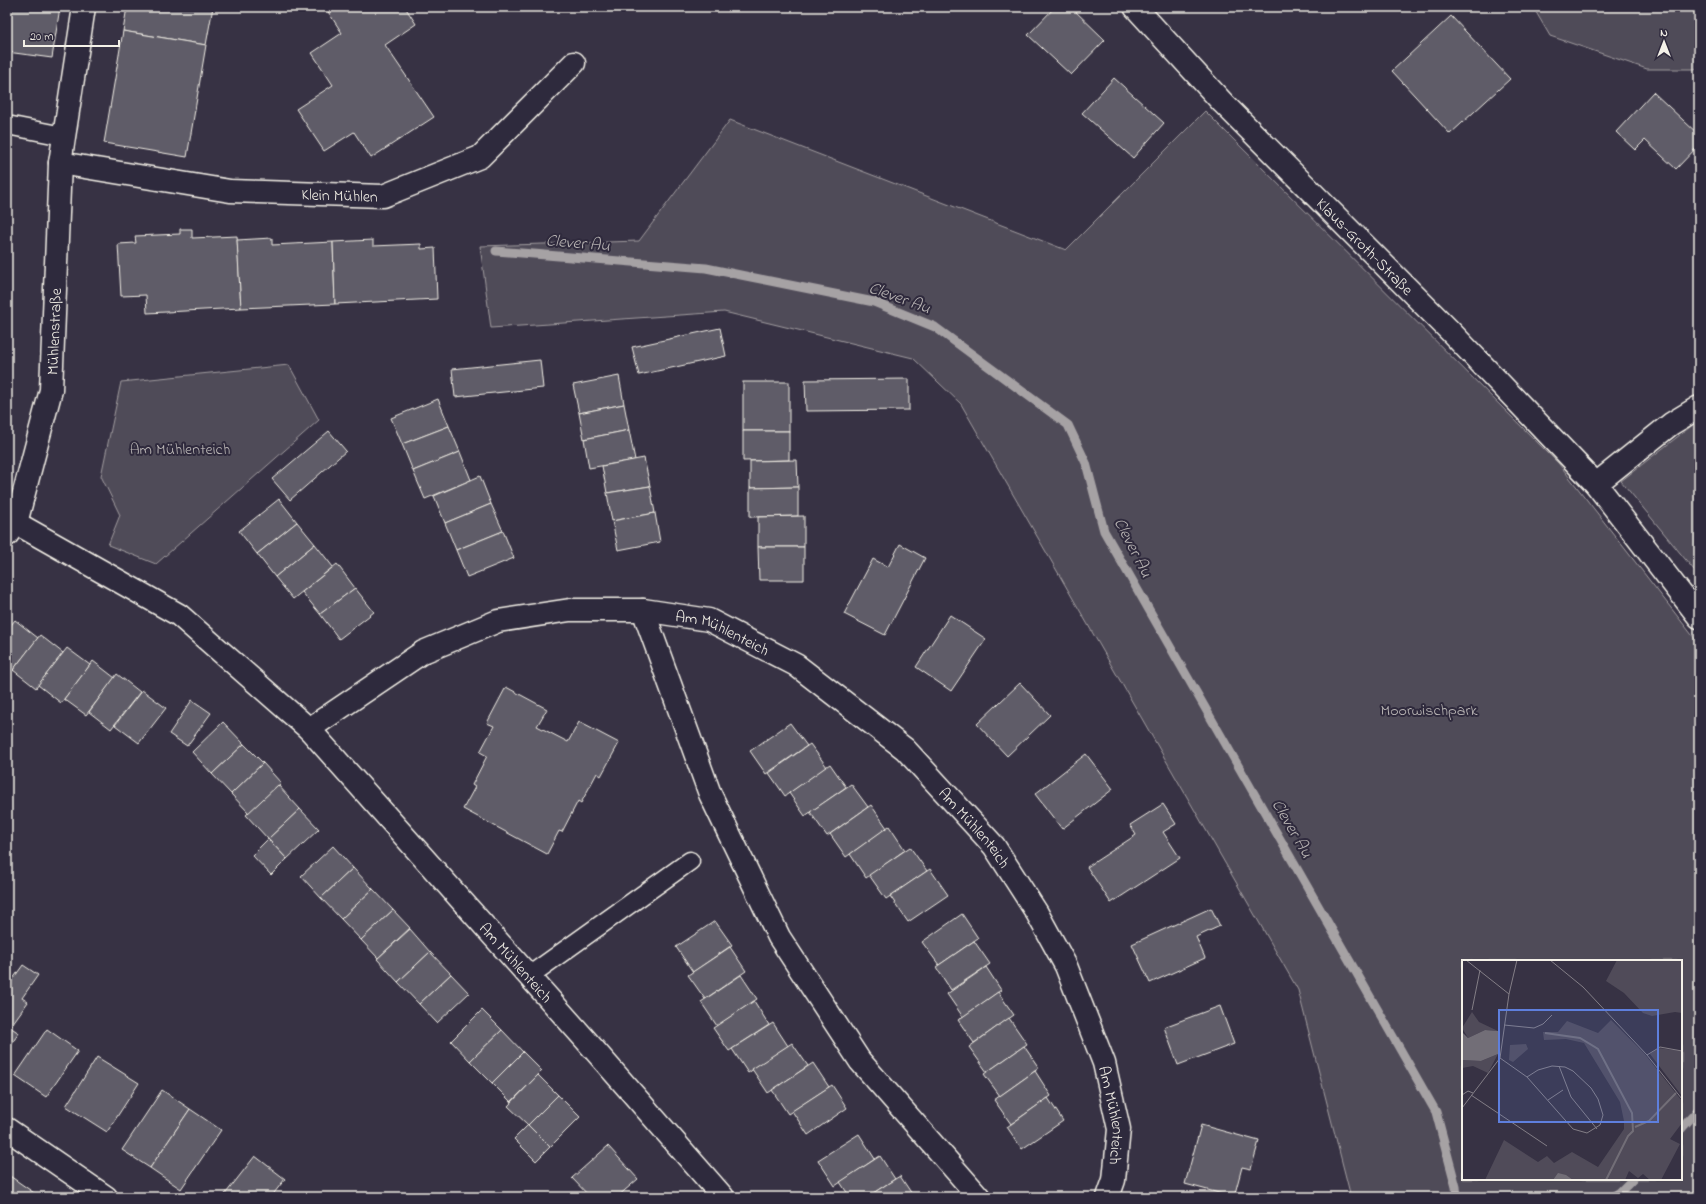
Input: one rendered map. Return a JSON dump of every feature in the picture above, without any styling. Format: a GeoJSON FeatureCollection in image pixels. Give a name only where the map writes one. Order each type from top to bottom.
{"type":"FeatureCollection","features":[{"type":"Feature","properties":{"kind":"street","name":"Mühlenstraße"},"geometry":{"type":"LineString","coordinates":[[11,529],[52,390],[60,163],[84,7]]}},
{"type":"Feature","properties":{"kind":"street","name":"Klaus-Groth-Straße"},"geometry":{"type":"LineString","coordinates":[[1134,7],[1223,103],[1450,331],[1596,484],[1699,617]]}},
{"type":"Feature","properties":{"kind":"street","name":"Klein Mühlen"},"geometry":{"type":"LineString","coordinates":[[60,163],[230,191],[383,196],[480,157],[574,63]]}},
{"type":"Feature","properties":{"kind":"street"},"geometry":{"type":"LineString","coordinates":[[1596,484],[1672,424],[1699,407]]}},
{"type":"Feature","properties":{"kind":"street","name":"Am Mühlenteich"},"geometry":{"type":"LineString","coordinates":[[11,529],[179,615],[309,729],[723,1197]]}},
{"type":"Feature","properties":{"kind":"street","name":"Am Mühlenteich"},"geometry":{"type":"LineString","coordinates":[[309,729],[423,652],[498,621],[570,610],[643,610],[709,620],[796,665],[905,749],[994,846],[1037,913],[1066,966],[1104,1063],[1119,1129],[1114,1180],[1108,1197]]}},
{"type":"Feature","properties":{"kind":"street","name":"Am Mühlenteich"},"geometry":{"type":"LineString","coordinates":[[643,610],[710,794],[779,937],[860,1062],[979,1197]]}},
{"type":"Feature","properties":{"kind":"street"},"geometry":{"type":"LineString","coordinates":[[7,1129],[106,1197]]}},
{"type":"Feature","properties":{"kind":"lane"},"geometry":{"type":"LineString","coordinates":[[7,125],[63,136]]}},
{"type":"Feature","properties":{"kind":"lane"},"geometry":{"type":"LineString","coordinates":[[529,976],[690,860]]}},
{"type":"Feature","properties":{"kind":"green space"},"geometry":{"type":"Polygon","coordinates":[[[1533,7],[1699,7],[1699,69],[1647,69],[1550,36],[1533,7]]]}},
{"type":"Feature","properties":{"kind":"green space","name":"Moorwischpark"},"geometry":{"type":"Polygon","coordinates":[[[1205,111],[1559,464],[1699,644],[1699,1197],[1351,1197],[1298,990],[961,404],[913,358],[724,312],[491,328],[480,246],[639,241],[730,120],[1066,250],[1205,111]]]}},
{"type":"Feature","properties":{"kind":"green space","name":"Am Mühlenteich"},"geometry":{"type":"Polygon","coordinates":[[[289,365],[319,420],[156,564],[108,545],[120,515],[101,476],[121,382],[289,365]]]}},
{"type":"Feature","properties":{"kind":"green space"},"geometry":{"type":"Polygon","coordinates":[[[1699,420],[1699,576],[1621,481],[1699,420]]]}},
{"type":"Feature","properties":{"kind":"building"},"geometry":{"type":"Polygon","coordinates":[[[7,7],[60,7],[52,58],[7,52],[7,7]]]}},
{"type":"Feature","properties":{"kind":"building"},"geometry":{"type":"Polygon","coordinates":[[[127,7],[213,7],[206,45],[123,31],[127,7]]]}},
{"type":"Feature","properties":{"kind":"building"},"geometry":{"type":"Polygon","coordinates":[[[325,7],[405,7],[416,24],[385,45],[434,117],[371,158],[354,132],[324,151],[296,109],[333,85],[312,53],[342,33],[325,7]]]}},
{"type":"Feature","properties":{"kind":"building"},"geometry":{"type":"Polygon","coordinates":[[[1055,7],[1071,7],[1105,40],[1071,75],[1028,35],[1055,7]]]}},
{"type":"Feature","properties":{"kind":"building"},"geometry":{"type":"Polygon","coordinates":[[[1451,16],[1510,79],[1450,134],[1392,71],[1451,16]]]}},
{"type":"Feature","properties":{"kind":"building"},"geometry":{"type":"Polygon","coordinates":[[[123,31],[206,45],[187,157],[104,143],[123,31]]]}},
{"type":"Feature","properties":{"kind":"building"},"geometry":{"type":"Polygon","coordinates":[[[1114,78],[1164,123],[1133,158],[1082,113],[1114,78]]]}},
{"type":"Feature","properties":{"kind":"building"},"geometry":{"type":"Polygon","coordinates":[[[1653,92],[1699,135],[1699,145],[1676,169],[1645,140],[1635,150],[1616,132],[1653,92]]]}},
{"type":"Feature","properties":{"kind":"building"},"geometry":{"type":"Polygon","coordinates":[[[180,229],[192,229],[192,238],[237,236],[241,308],[147,313],[146,295],[121,296],[118,244],[136,243],[135,236],[180,234],[180,229]]]}},
{"type":"Feature","properties":{"kind":"building"},"geometry":{"type":"Polygon","coordinates":[[[272,238],[272,245],[333,242],[335,304],[241,308],[237,240],[272,238]]]}},
{"type":"Feature","properties":{"kind":"building"},"geometry":{"type":"Polygon","coordinates":[[[373,240],[373,246],[421,244],[421,249],[435,248],[437,299],[335,304],[333,242],[373,240]]]}},
{"type":"Feature","properties":{"kind":"building"},"geometry":{"type":"Polygon","coordinates":[[[720,328],[726,356],[639,375],[632,347],[720,328]]]}},
{"type":"Feature","properties":{"kind":"building"},"geometry":{"type":"Polygon","coordinates":[[[540,360],[543,388],[455,397],[452,369],[540,360]]]}},
{"type":"Feature","properties":{"kind":"building"},"geometry":{"type":"Polygon","coordinates":[[[619,376],[624,404],[579,413],[573,385],[619,376]]]}},
{"type":"Feature","properties":{"kind":"building"},"geometry":{"type":"Polygon","coordinates":[[[909,379],[909,410],[806,411],[805,380],[909,379]]]}},
{"type":"Feature","properties":{"kind":"building"},"geometry":{"type":"Polygon","coordinates":[[[743,382],[789,382],[789,431],[743,431],[743,382]]]}},
{"type":"Feature","properties":{"kind":"building"},"geometry":{"type":"Polygon","coordinates":[[[438,399],[449,426],[402,444],[391,418],[438,399]]]}},
{"type":"Feature","properties":{"kind":"building"},"geometry":{"type":"Polygon","coordinates":[[[624,404],[629,430],[584,439],[579,413],[624,404]]]}},
{"type":"Feature","properties":{"kind":"building"},"geometry":{"type":"Polygon","coordinates":[[[449,426],[460,452],[413,471],[402,444],[449,426]]]}},
{"type":"Feature","properties":{"kind":"building"},"geometry":{"type":"Polygon","coordinates":[[[629,430],[635,460],[589,468],[584,439],[629,430]]]}},
{"type":"Feature","properties":{"kind":"building"},"geometry":{"type":"Polygon","coordinates":[[[329,431],[346,451],[290,500],[272,479],[329,431]]]}},
{"type":"Feature","properties":{"kind":"building"},"geometry":{"type":"Polygon","coordinates":[[[743,431],[789,431],[789,460],[743,461],[743,431]]]}},
{"type":"Feature","properties":{"kind":"building"},"geometry":{"type":"Polygon","coordinates":[[[460,452],[471,480],[425,499],[413,471],[460,452]]]}},
{"type":"Feature","properties":{"kind":"building"},"geometry":{"type":"Polygon","coordinates":[[[644,458],[650,486],[607,493],[602,466],[644,458]]]}},
{"type":"Feature","properties":{"kind":"building"},"geometry":{"type":"Polygon","coordinates":[[[797,460],[798,487],[750,488],[750,461],[797,460]]]}},
{"type":"Feature","properties":{"kind":"building"},"geometry":{"type":"Polygon","coordinates":[[[480,476],[491,504],[445,523],[434,496],[480,476]]]}},
{"type":"Feature","properties":{"kind":"building"},"geometry":{"type":"Polygon","coordinates":[[[650,486],[655,513],[612,521],[607,493],[650,486]]]}},
{"type":"Feature","properties":{"kind":"building"},"geometry":{"type":"Polygon","coordinates":[[[798,487],[798,516],[750,517],[750,488],[798,487]]]}},
{"type":"Feature","properties":{"kind":"building"},"geometry":{"type":"Polygon","coordinates":[[[279,499],[297,522],[257,554],[239,531],[279,499]]]}},
{"type":"Feature","properties":{"kind":"building"},"geometry":{"type":"Polygon","coordinates":[[[491,504],[503,531],[456,550],[445,523],[491,504]]]}},
{"type":"Feature","properties":{"kind":"building"},"geometry":{"type":"Polygon","coordinates":[[[655,513],[660,542],[618,550],[612,521],[655,513]]]}},
{"type":"Feature","properties":{"kind":"building"},"geometry":{"type":"Polygon","coordinates":[[[804,516],[804,547],[758,547],[758,517],[804,516]]]}},
{"type":"Feature","properties":{"kind":"building"},"geometry":{"type":"Polygon","coordinates":[[[297,522],[315,544],[275,577],[257,554],[297,522]]]}},
{"type":"Feature","properties":{"kind":"building"},"geometry":{"type":"Polygon","coordinates":[[[503,531],[514,558],[467,577],[456,550],[503,531]]]}},
{"type":"Feature","properties":{"kind":"building"},"geometry":{"type":"Polygon","coordinates":[[[315,544],[333,567],[293,599],[275,577],[315,544]]]}},
{"type":"Feature","properties":{"kind":"building"},"geometry":{"type":"Polygon","coordinates":[[[900,544],[925,558],[885,635],[844,614],[873,559],[888,567],[900,544]]]}},
{"type":"Feature","properties":{"kind":"building"},"geometry":{"type":"Polygon","coordinates":[[[758,547],[804,547],[804,580],[759,580],[758,547]]]}},
{"type":"Feature","properties":{"kind":"building"},"geometry":{"type":"Polygon","coordinates":[[[337,564],[355,588],[320,614],[302,592],[337,564]]]}},
{"type":"Feature","properties":{"kind":"building"},"geometry":{"type":"Polygon","coordinates":[[[355,588],[374,612],[339,639],[320,614],[355,588]]]}},
{"type":"Feature","properties":{"kind":"building"},"geometry":{"type":"Polygon","coordinates":[[[950,615],[986,639],[951,691],[916,667],[950,615]]]}},
{"type":"Feature","properties":{"kind":"building"},"geometry":{"type":"Polygon","coordinates":[[[15,620],[38,638],[9,675],[7,674],[7,630],[15,620]]]}},
{"type":"Feature","properties":{"kind":"building"},"geometry":{"type":"Polygon","coordinates":[[[40,635],[63,653],[36,688],[13,670],[40,635]]]}},
{"type":"Feature","properties":{"kind":"building"},"geometry":{"type":"Polygon","coordinates":[[[67,648],[90,665],[61,703],[38,685],[67,648]]]}},
{"type":"Feature","properties":{"kind":"building"},"geometry":{"type":"Polygon","coordinates":[[[93,661],[115,678],[86,715],[64,699],[93,661]]]}},
{"type":"Feature","properties":{"kind":"building"},"geometry":{"type":"Polygon","coordinates":[[[117,674],[140,692],[111,729],[89,712],[117,674]]]}},
{"type":"Feature","properties":{"kind":"building"},"geometry":{"type":"Polygon","coordinates":[[[1020,683],[1050,715],[1007,756],[977,724],[1020,683]]]}},
{"type":"Feature","properties":{"kind":"building"},"geometry":{"type":"Polygon","coordinates":[[[506,687],[547,709],[537,726],[568,742],[579,722],[619,743],[601,776],[597,773],[581,803],[578,801],[562,832],[559,831],[547,854],[463,809],[475,787],[472,785],[487,756],[480,752],[494,726],[487,723],[506,687]]]}},
{"type":"Feature","properties":{"kind":"building"},"geometry":{"type":"Polygon","coordinates":[[[142,690],[166,708],[139,743],[115,725],[142,690]]]}},
{"type":"Feature","properties":{"kind":"building"},"geometry":{"type":"Polygon","coordinates":[[[192,700],[211,713],[187,746],[169,734],[192,700]]]}},
{"type":"Feature","properties":{"kind":"building"},"geometry":{"type":"Polygon","coordinates":[[[223,722],[244,744],[212,774],[192,752],[223,722]]]}},
{"type":"Feature","properties":{"kind":"building"},"geometry":{"type":"Polygon","coordinates":[[[790,723],[807,746],[766,774],[750,751],[790,723]]]}},
{"type":"Feature","properties":{"kind":"building"},"geometry":{"type":"Polygon","coordinates":[[[244,744],[263,763],[231,794],[212,774],[244,744]]]}},
{"type":"Feature","properties":{"kind":"building"},"geometry":{"type":"Polygon","coordinates":[[[810,744],[827,767],[785,796],[769,773],[810,744]]]}},
{"type":"Feature","properties":{"kind":"building"},"geometry":{"type":"Polygon","coordinates":[[[1086,754],[1113,789],[1062,829],[1035,794],[1086,754]]]}},
{"type":"Feature","properties":{"kind":"building"},"geometry":{"type":"Polygon","coordinates":[[[263,763],[281,783],[249,813],[231,794],[263,763]]]}},
{"type":"Feature","properties":{"kind":"building"},"geometry":{"type":"Polygon","coordinates":[[[830,764],[846,787],[805,816],[789,793],[830,764]]]}},
{"type":"Feature","properties":{"kind":"building"},"geometry":{"type":"Polygon","coordinates":[[[851,784],[868,807],[827,836],[810,812],[851,784]]]}},
{"type":"Feature","properties":{"kind":"building"},"geometry":{"type":"Polygon","coordinates":[[[278,785],[300,809],[268,839],[246,815],[278,785]]]}},
{"type":"Feature","properties":{"kind":"building"},"geometry":{"type":"Polygon","coordinates":[[[1163,804],[1176,824],[1163,832],[1180,858],[1111,903],[1087,867],[1136,835],[1130,825],[1163,804]]]}},
{"type":"Feature","properties":{"kind":"building"},"geometry":{"type":"Polygon","coordinates":[[[871,805],[887,828],[846,857],[830,834],[871,805]]]}},
{"type":"Feature","properties":{"kind":"building"},"geometry":{"type":"Polygon","coordinates":[[[300,809],[319,829],[287,859],[268,839],[300,809]]]}},
{"type":"Feature","properties":{"kind":"building"},"geometry":{"type":"Polygon","coordinates":[[[889,826],[905,850],[866,878],[850,854],[889,826]]]}},
{"type":"Feature","properties":{"kind":"building"},"geometry":{"type":"Polygon","coordinates":[[[268,839],[287,859],[271,875],[252,855],[268,839]]]}},
{"type":"Feature","properties":{"kind":"building"},"geometry":{"type":"Polygon","coordinates":[[[333,846],[353,868],[321,898],[301,876],[333,846]]]}},
{"type":"Feature","properties":{"kind":"building"},"geometry":{"type":"Polygon","coordinates":[[[910,847],[927,871],[886,899],[869,875],[910,847]]]}},
{"type":"Feature","properties":{"kind":"building"},"geometry":{"type":"Polygon","coordinates":[[[353,868],[373,889],[341,919],[321,898],[353,868]]]}},
{"type":"Feature","properties":{"kind":"building"},"geometry":{"type":"Polygon","coordinates":[[[930,869],[948,895],[908,922],[890,896],[930,869]]]}},
{"type":"Feature","properties":{"kind":"building"},"geometry":{"type":"Polygon","coordinates":[[[373,889],[393,910],[361,940],[341,919],[373,889]]]}},
{"type":"Feature","properties":{"kind":"building"},"geometry":{"type":"Polygon","coordinates":[[[1211,908],[1220,926],[1196,937],[1205,958],[1150,983],[1132,944],[1211,908]]]}},
{"type":"Feature","properties":{"kind":"building"},"geometry":{"type":"Polygon","coordinates":[[[393,910],[410,928],[378,958],[361,940],[393,910]]]}},
{"type":"Feature","properties":{"kind":"building"},"geometry":{"type":"Polygon","coordinates":[[[962,914],[978,938],[939,965],[922,942],[962,914]]]}},
{"type":"Feature","properties":{"kind":"building"},"geometry":{"type":"Polygon","coordinates":[[[715,921],[732,945],[693,972],[676,947],[715,921]]]}},
{"type":"Feature","properties":{"kind":"building"},"geometry":{"type":"Polygon","coordinates":[[[410,929],[430,952],[398,982],[377,959],[410,929]]]}},
{"type":"Feature","properties":{"kind":"building"},"geometry":{"type":"Polygon","coordinates":[[[974,941],[990,964],[951,990],[936,967],[974,941]]]}},
{"type":"Feature","properties":{"kind":"building"},"geometry":{"type":"Polygon","coordinates":[[[730,947],[746,971],[705,999],[688,975],[730,947]]]}},
{"type":"Feature","properties":{"kind":"building"},"geometry":{"type":"Polygon","coordinates":[[[430,952],[451,974],[419,1004],[398,982],[430,952]]]}},
{"type":"Feature","properties":{"kind":"building"},"geometry":{"type":"Polygon","coordinates":[[[23,965],[38,975],[22,998],[28,1002],[10,1027],[19,1033],[7,1050],[7,987],[23,965]]]}},
{"type":"Feature","properties":{"kind":"building"},"geometry":{"type":"Polygon","coordinates":[[[986,967],[1001,990],[963,1017],[947,994],[986,967]]]}},
{"type":"Feature","properties":{"kind":"building"},"geometry":{"type":"Polygon","coordinates":[[[451,974],[469,993],[437,1023],[419,1004],[451,974]]]}},
{"type":"Feature","properties":{"kind":"building"},"geometry":{"type":"Polygon","coordinates":[[[741,975],[757,999],[717,1026],[701,1002],[741,975]]]}},
{"type":"Feature","properties":{"kind":"building"},"geometry":{"type":"Polygon","coordinates":[[[998,992],[1014,1015],[974,1043],[958,1020],[998,992]]]}},
{"type":"Feature","properties":{"kind":"building"},"geometry":{"type":"Polygon","coordinates":[[[754,1001],[769,1025],[729,1051],[713,1028],[754,1001]]]}},
{"type":"Feature","properties":{"kind":"building"},"geometry":{"type":"Polygon","coordinates":[[[1220,1006],[1234,1044],[1178,1065],[1164,1027],[1220,1006]]]}},
{"type":"Feature","properties":{"kind":"building"},"geometry":{"type":"Polygon","coordinates":[[[482,1010],[502,1030],[470,1061],[451,1041],[482,1010]]]}},
{"type":"Feature","properties":{"kind":"building"},"geometry":{"type":"Polygon","coordinates":[[[1009,1018],[1027,1044],[987,1072],[969,1047],[1009,1018]]]}},
{"type":"Feature","properties":{"kind":"building"},"geometry":{"type":"Polygon","coordinates":[[[773,1023],[788,1046],[748,1073],[732,1049],[773,1023]]]}},
{"type":"Feature","properties":{"kind":"building"},"geometry":{"type":"Polygon","coordinates":[[[47,1029],[78,1051],[46,1097],[15,1076],[47,1029]]]}},
{"type":"Feature","properties":{"kind":"building"},"geometry":{"type":"Polygon","coordinates":[[[502,1030],[523,1052],[492,1083],[470,1061],[502,1030]]]}},
{"type":"Feature","properties":{"kind":"building"},"geometry":{"type":"Polygon","coordinates":[[[792,1043],[808,1066],[768,1093],[752,1069],[792,1043]]]}},
{"type":"Feature","properties":{"kind":"building"},"geometry":{"type":"Polygon","coordinates":[[[1024,1046],[1039,1068],[1000,1096],[984,1074],[1024,1046]]]}},
{"type":"Feature","properties":{"kind":"building"},"geometry":{"type":"Polygon","coordinates":[[[523,1052],[542,1071],[511,1102],[492,1083],[523,1052]]]}},
{"type":"Feature","properties":{"kind":"building"},"geometry":{"type":"Polygon","coordinates":[[[97,1057],[139,1083],[107,1132],[66,1106],[97,1057]]]}},
{"type":"Feature","properties":{"kind":"building"},"geometry":{"type":"Polygon","coordinates":[[[813,1063],[829,1087],[788,1114],[772,1090],[813,1063]]]}},
{"type":"Feature","properties":{"kind":"building"},"geometry":{"type":"Polygon","coordinates":[[[1035,1071],[1051,1096],[1011,1124],[994,1100],[1035,1071]]]}},
{"type":"Feature","properties":{"kind":"building"},"geometry":{"type":"Polygon","coordinates":[[[538,1075],[558,1095],[528,1125],[508,1106],[538,1075]]]}},
{"type":"Feature","properties":{"kind":"building"},"geometry":{"type":"Polygon","coordinates":[[[832,1085],[847,1108],[808,1135],[792,1111],[832,1085]]]}},
{"type":"Feature","properties":{"kind":"building"},"geometry":{"type":"Polygon","coordinates":[[[162,1090],[190,1109],[150,1168],[122,1150],[162,1090]]]}},
{"type":"Feature","properties":{"kind":"building"},"geometry":{"type":"Polygon","coordinates":[[[558,1095],[580,1117],[550,1147],[528,1125],[558,1095]]]}},
{"type":"Feature","properties":{"kind":"building"},"geometry":{"type":"Polygon","coordinates":[[[1048,1098],[1063,1121],[1022,1149],[1007,1127],[1048,1098]]]}},
{"type":"Feature","properties":{"kind":"building"},"geometry":{"type":"Polygon","coordinates":[[[190,1109],[221,1130],[181,1189],[150,1168],[190,1109]]]}},
{"type":"Feature","properties":{"kind":"building"},"geometry":{"type":"Polygon","coordinates":[[[528,1125],[550,1147],[536,1161],[514,1139],[528,1125]]]}},
{"type":"Feature","properties":{"kind":"building"},"geometry":{"type":"Polygon","coordinates":[[[1201,1125],[1259,1141],[1251,1169],[1242,1167],[1234,1197],[1185,1184],[1201,1125]]]}},
{"type":"Feature","properties":{"kind":"building"},"geometry":{"type":"Polygon","coordinates":[[[859,1134],[875,1159],[835,1186],[818,1160],[859,1134]]]}},
{"type":"Feature","properties":{"kind":"building"},"geometry":{"type":"Polygon","coordinates":[[[608,1146],[638,1179],[617,1197],[590,1197],[572,1178],[608,1146]]]}},
{"type":"Feature","properties":{"kind":"building"},"geometry":{"type":"Polygon","coordinates":[[[255,1156],[285,1179],[271,1197],[223,1197],[255,1156]]]}},
{"type":"Feature","properties":{"kind":"building"},"geometry":{"type":"Polygon","coordinates":[[[880,1156],[895,1179],[867,1197],[850,1197],[840,1182],[880,1156]]]}},
{"type":"Feature","properties":{"kind":"building"},"geometry":{"type":"Polygon","coordinates":[[[7,1174],[40,1197],[7,1197],[7,1174]]]}},
{"type":"Feature","properties":{"kind":"building"},"geometry":{"type":"Polygon","coordinates":[[[900,1176],[914,1197],[867,1197],[895,1179],[900,1176]]]}},
{"type":"Feature","properties":{"kind":"waterway","name":"Clever Au"},"geometry":{"type":"LineString","coordinates":[[496,251],[706,268],[874,302],[935,327],[1068,425],[1086,463],[1104,531],[1436,1112],[1456,1187],[1457,1197]]}},
{"type":"Feature","properties":{"kind":"waterway"},"geometry":{"type":"LineString","coordinates":[[1682,1128],[1699,1109]]}},
{"type":"Feature","properties":{"kind":"waterway"},"geometry":{"type":"LineString","coordinates":[[1612,1197],[1620,1192],[1632,1180]]}}]}
